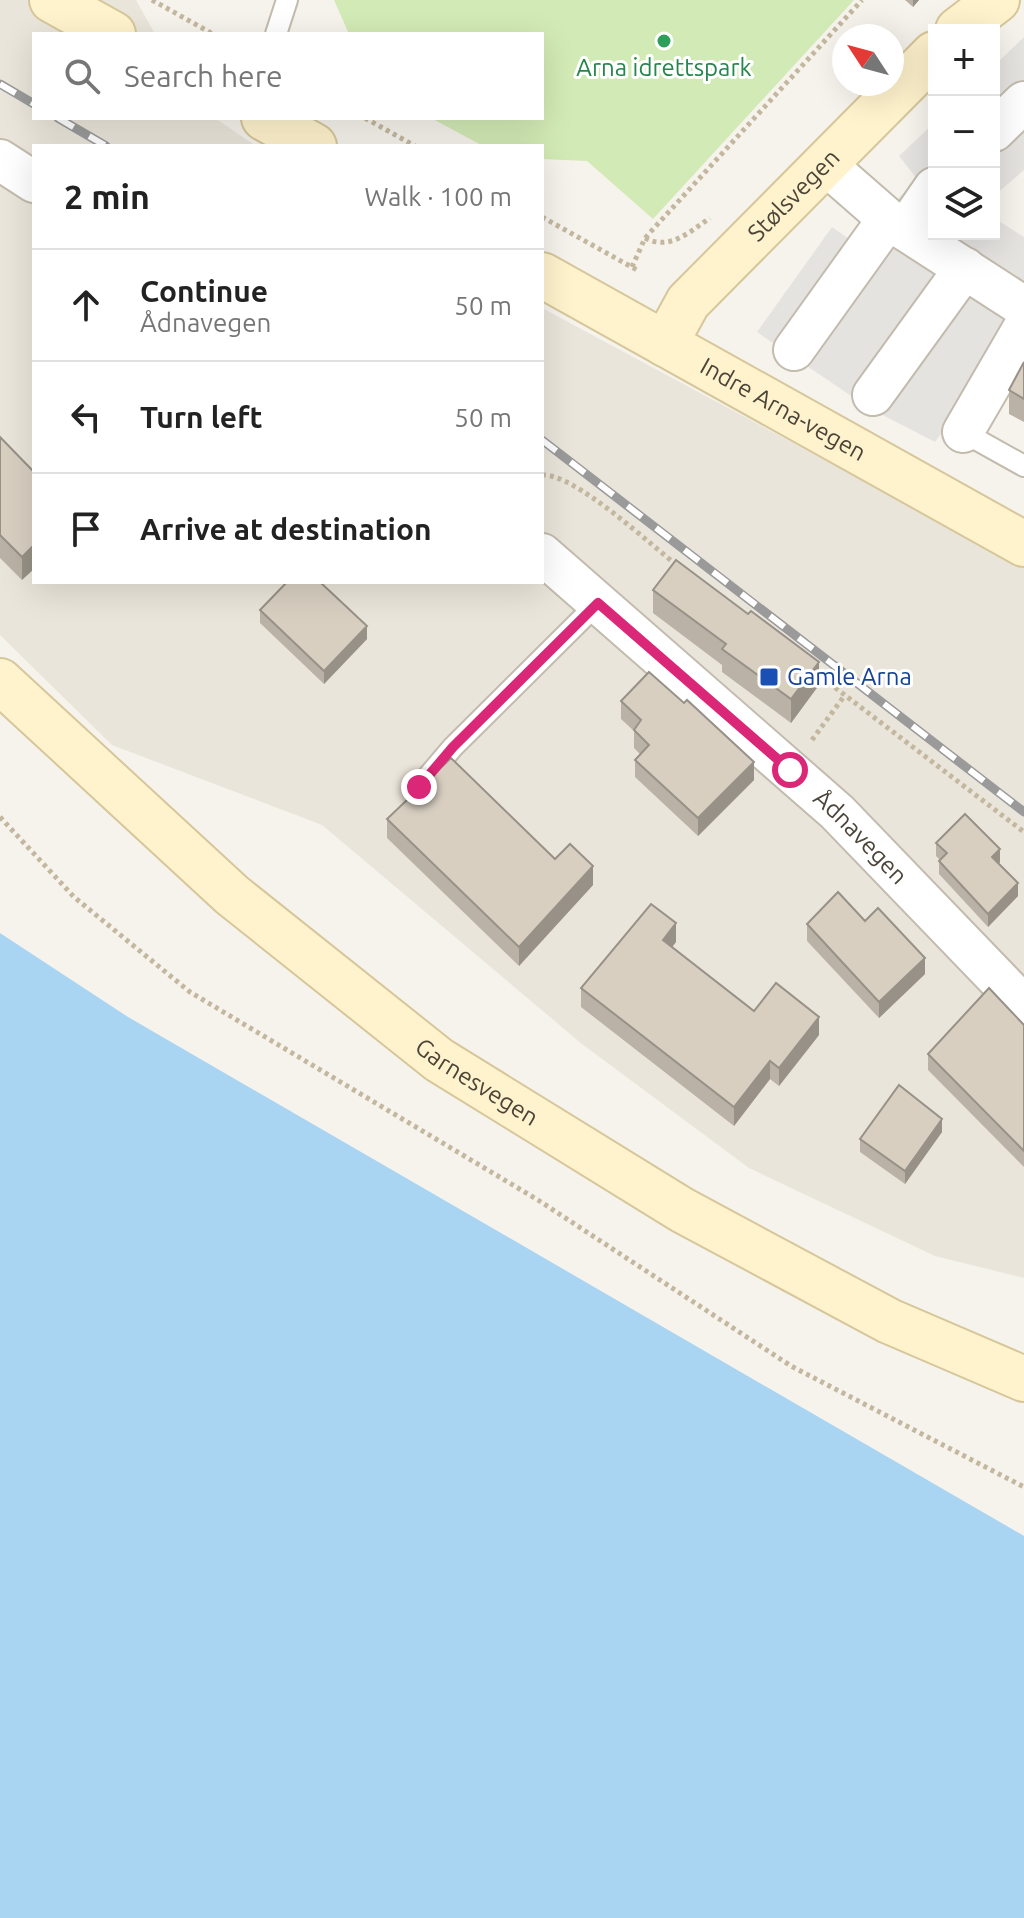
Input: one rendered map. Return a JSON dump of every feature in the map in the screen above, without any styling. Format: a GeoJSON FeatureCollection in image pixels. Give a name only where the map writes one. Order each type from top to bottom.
{"type":"FeatureCollection","features":[{"type":"Feature","properties":{"kind":"main road"},"geometry":{"type":"LineString","coordinates":[[52,0],[109,32]]}},
{"type":"Feature","properties":{"kind":"main road"},"geometry":{"type":"LineString","coordinates":[[966,24],[997,0]]}},
{"type":"Feature","properties":{"kind":"main road","name":"Stølsvegen"},"geometry":{"type":"LineString","coordinates":[[665,344],[688,302],[928,60]]}},
{"type":"Feature","properties":{"kind":"main road"},"geometry":{"type":"LineString","coordinates":[[268,120],[310,144]]}},
{"type":"Feature","properties":{"kind":"main road","name":"Indre Arna-vegen"},"geometry":{"type":"LineString","coordinates":[[544,276],[1024,544]]}},
{"type":"Feature","properties":{"kind":"main road","name":"Garnesvegen"},"geometry":{"type":"LineString","coordinates":[[0,681],[232,895],[439,1060],[682,1210],[889,1321],[1024,1379]]}},
{"type":"Feature","properties":{"kind":"street"},"geometry":{"type":"LineString","coordinates":[[1000,125],[1024,102]]}},
{"type":"Feature","properties":{"kind":"street"},"geometry":{"type":"LineString","coordinates":[[0,160],[32,181]]}},
{"type":"Feature","properties":{"kind":"street"},"geometry":{"type":"LineString","coordinates":[[825,164],[896,225],[1024,307]]}},
{"type":"Feature","properties":{"kind":"street"},"geometry":{"type":"LineString","coordinates":[[794,350],[896,225],[928,194]]}},
{"type":"Feature","properties":{"kind":"street"},"geometry":{"type":"LineString","coordinates":[[873,395],[965,268]]}},
{"type":"Feature","properties":{"kind":"street"},"geometry":{"type":"LineString","coordinates":[[963,432],[1024,327]]}},
{"type":"Feature","properties":{"kind":"street","name":"Ådnavegen"},"geometry":{"type":"LineString","coordinates":[[544,556],[837,812],[1024,1006]]}},
{"type":"Feature","properties":{"kind":"lane"},"geometry":{"type":"LineString","coordinates":[[277,32],[287,0]]}},
{"type":"Feature","properties":{"kind":"lane"},"geometry":{"type":"LineString","coordinates":[[963,432],[1024,466]]}},
{"type":"Feature","properties":{"kind":"lane"},"geometry":{"type":"LineString","coordinates":[[419,787],[453,747],[598,603]]}},
{"type":"Feature","properties":{"kind":"path"},"geometry":{"type":"LineString","coordinates":[[152,0],[209,32]]}},
{"type":"Feature","properties":{"kind":"path"},"geometry":{"type":"LineString","coordinates":[[544,218],[634,268],[645,238],[862,0]]}},
{"type":"Feature","properties":{"kind":"path"},"geometry":{"type":"LineString","coordinates":[[369,120],[411,144]]}},
{"type":"Feature","properties":{"kind":"path"},"geometry":{"type":"LineString","coordinates":[[544,475],[552,475],[578,489],[687,573]]}},
{"type":"Feature","properties":{"kind":"path"},"geometry":{"type":"LineString","coordinates":[[808,667],[1024,832]]}},
{"type":"Feature","properties":{"kind":"path"},"geometry":{"type":"LineString","coordinates":[[790,770],[845,695]]}},
{"type":"Feature","properties":{"kind":"path"},"geometry":{"type":"LineString","coordinates":[[0,817],[74,897],[190,992],[325,1076],[538,1200],[791,1366],[1024,1487]]}},
{"type":"Feature","properties":{"kind":"shaded area"},"geometry":{"type":"Polygon","coordinates":[[[0,0],[136,0],[154,32],[32,32],[32,120],[218,120],[253,144],[32,144],[32,584],[544,584],[544,309],[1024,567],[1024,1278],[935,1256],[749,1168],[582,1044],[322,825],[112,745],[0,635],[0,0]]]}},
{"type":"Feature","properties":{"kind":"shaded area"},"geometry":{"type":"Polygon","coordinates":[[[1024,37],[1024,170],[1000,191],[1000,96],[1000,60],[1024,37]]]}},
{"type":"Feature","properties":{"kind":"shaded area"},"geometry":{"type":"Polygon","coordinates":[[[928,129],[928,240],[1000,240],[1000,222],[1024,237],[1024,315],[1010,340],[935,442],[869,408],[757,332],[832,227],[855,243],[917,179],[899,156],[928,129]]]}},
{"type":"Feature","properties":{"kind":"green space","name":"Arna idrettspark"},"geometry":{"type":"Polygon","coordinates":[[[334,0],[854,0],[653,219],[587,161],[544,159],[544,144],[479,144],[435,120],[544,120],[544,32],[348,32],[334,0]]]}},
{"type":"Feature","properties":{"kind":"water"},"geometry":{"type":"Polygon","coordinates":[[[0,933],[128,1017],[1024,1536],[1024,1918],[0,1918],[0,933]]]}},
{"type":"Feature","properties":{"kind":"building"},"geometry":{"type":"Polygon","coordinates":[[[1024,362],[1024,399],[1009,390],[1024,362]]]}},
{"type":"Feature","properties":{"kind":"building"},"geometry":{"type":"Polygon","coordinates":[[[0,437],[32,470],[32,547],[22,557],[0,535],[0,437]]]}},
{"type":"Feature","properties":{"kind":"building"},"geometry":{"type":"Polygon","coordinates":[[[676,560],[819,662],[791,699],[722,649],[726,644],[653,590],[676,560]]]}},
{"type":"Feature","properties":{"kind":"building"},"geometry":{"type":"Polygon","coordinates":[[[285,584],[322,584],[367,626],[324,671],[260,610],[285,584]]]}},
{"type":"Feature","properties":{"kind":"building"},"geometry":{"type":"Polygon","coordinates":[[[649,672],[684,703],[687,700],[754,762],[698,818],[635,760],[649,745],[634,730],[641,720],[621,701],[649,672]]]}},
{"type":"Feature","properties":{"kind":"building"},"geometry":{"type":"Polygon","coordinates":[[[451,758],[555,859],[570,844],[593,866],[519,947],[387,819],[451,758]]]}},
{"type":"Feature","properties":{"kind":"building"},"geometry":{"type":"Polygon","coordinates":[[[965,814],[1000,849],[992,857],[1018,883],[988,914],[939,861],[947,853],[936,843],[965,814]]]}},
{"type":"Feature","properties":{"kind":"building"},"geometry":{"type":"Polygon","coordinates":[[[838,892],[865,921],[878,908],[925,958],[879,1002],[807,924],[838,892]]]}},
{"type":"Feature","properties":{"kind":"building"},"geometry":{"type":"Polygon","coordinates":[[[651,904],[676,923],[663,940],[754,1011],[776,983],[819,1017],[779,1068],[770,1061],[734,1107],[581,988],[651,904]]]}},
{"type":"Feature","properties":{"kind":"building"},"geometry":{"type":"Polygon","coordinates":[[[989,988],[1024,1025],[1024,1151],[928,1054],[989,988]]]}},
{"type":"Feature","properties":{"kind":"building"},"geometry":{"type":"Polygon","coordinates":[[[899,1085],[942,1119],[905,1171],[860,1139],[899,1085]]]}},
{"type":"Feature","properties":{"kind":"railway"},"geometry":{"type":"LineString","coordinates":[[0,84],[32,103]]}},
{"type":"Feature","properties":{"kind":"railway"},"geometry":{"type":"LineString","coordinates":[[61,120],[103,144]]}},
{"type":"Feature","properties":{"kind":"railway"},"geometry":{"type":"LineString","coordinates":[[544,442],[1024,812]]}},
{"type":"Feature","properties":{"kind":"place","name":"Arna idrettspark"},"geometry":{"type":"Point","coordinates":[664,41]}},
{"type":"Feature","properties":{"kind":"place","name":"Gamle Arna"},"geometry":{"type":"Point","coordinates":[769,677]}},
{"type":"Feature","properties":{"kind":"route"},"geometry":{"type":"LineString","coordinates":[[419,787],[453,747],[598,603],[790,770]]}}]}
